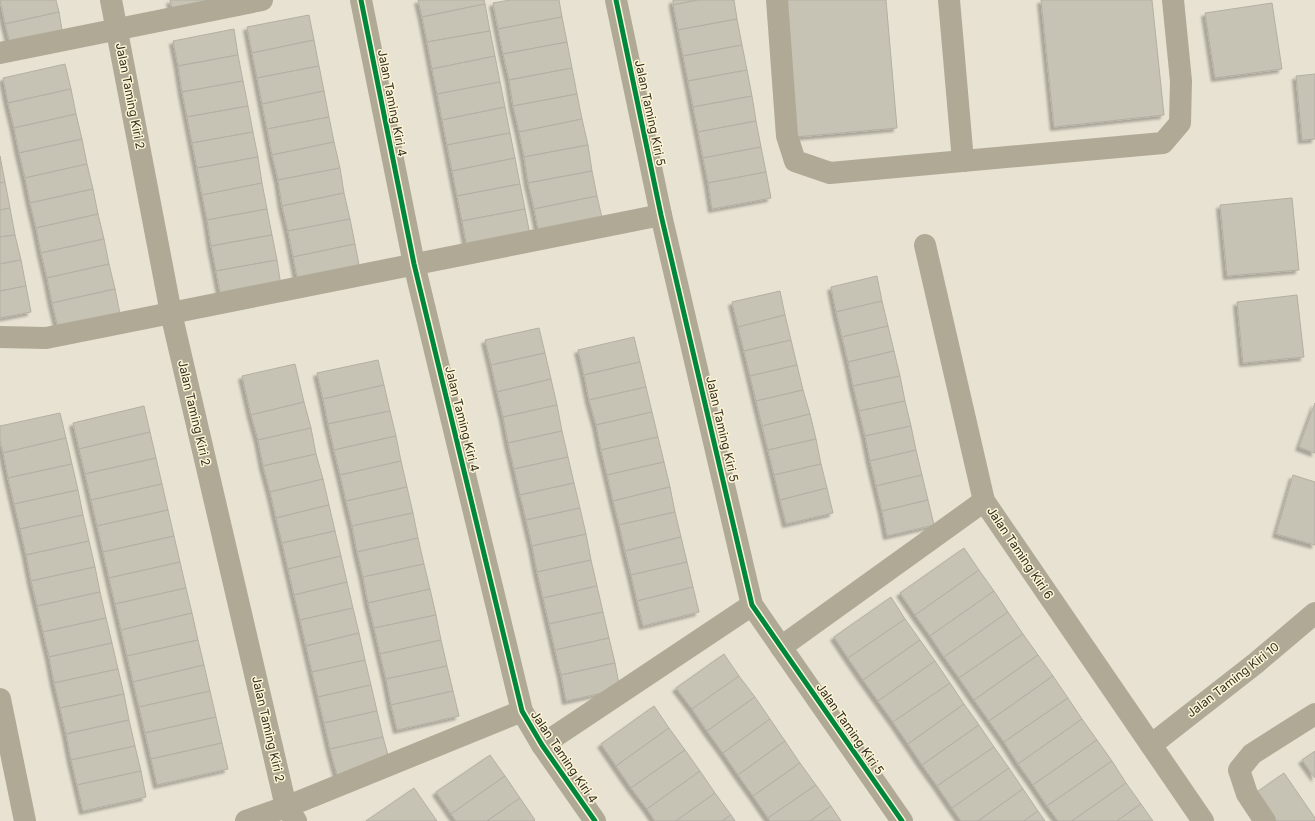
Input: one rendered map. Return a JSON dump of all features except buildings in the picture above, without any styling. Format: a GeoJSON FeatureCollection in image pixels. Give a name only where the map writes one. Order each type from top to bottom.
{"type":"FeatureCollection","features":[{"type":"Feature","properties":{"kind":"street","name":"Jalan Taming Kiri 2"},"geometry":{"type":"LineString","coordinates":[[111,0],[171,313],[291,814]]}},
{"type":"Feature","properties":{"kind":"street"},"geometry":{"type":"LineString","coordinates":[[0,53],[262,0]]}},
{"type":"Feature","properties":{"kind":"street","name":"Jalan Taming Kiri 4"},"geometry":{"type":"LineString","coordinates":[[361,0],[414,264],[522,711],[542,745],[595,821]]}},
{"type":"Feature","properties":{"kind":"street","name":"Jalan Taming Kiri 5"},"geometry":{"type":"LineString","coordinates":[[616,0],[661,215],[752,605],[902,821]]}},
{"type":"Feature","properties":{"kind":"street"},"geometry":{"type":"LineString","coordinates":[[777,0],[787,136],[795,162],[830,173],[1163,143],[1180,123],[1181,81],[1173,0]]}},
{"type":"Feature","properties":{"kind":"street"},"geometry":{"type":"LineString","coordinates":[[949,0],[963,161]]}},
{"type":"Feature","properties":{"kind":"street"},"geometry":{"type":"LineString","coordinates":[[0,337],[46,338],[661,215]]}},
{"type":"Feature","properties":{"kind":"street","name":"Jalan Taming Kiri 6"},"geometry":{"type":"LineString","coordinates":[[925,245],[984,501],[1203,821]]}},
{"type":"Feature","properties":{"kind":"street"},"geometry":{"type":"LineString","coordinates":[[781,647],[984,501]]}},
{"type":"Feature","properties":{"kind":"street"},"geometry":{"type":"LineString","coordinates":[[542,745],[752,605]]}},
{"type":"Feature","properties":{"kind":"street","name":"Jalan Taming Kiri 10"},"geometry":{"type":"LineString","coordinates":[[1151,745],[1256,663],[1315,613]]}},
{"type":"Feature","properties":{"kind":"street"},"geometry":{"type":"LineString","coordinates":[[0,699],[25,821]]}},
{"type":"Feature","properties":{"kind":"street"},"geometry":{"type":"LineString","coordinates":[[246,821],[291,814],[522,711]]}},
{"type":"Feature","properties":{"kind":"street"},"geometry":{"type":"LineString","coordinates":[[1265,821],[1247,794],[1239,770],[1252,754],[1315,714]]}},
{"type":"Feature","properties":{"kind":"cycle path"},"geometry":{"type":"LineString","coordinates":[[361,0],[414,264],[522,711],[542,745],[595,821]]}},
{"type":"Feature","properties":{"kind":"cycle path"},"geometry":{"type":"LineString","coordinates":[[616,0],[661,215],[752,605],[902,821]]}}]}
